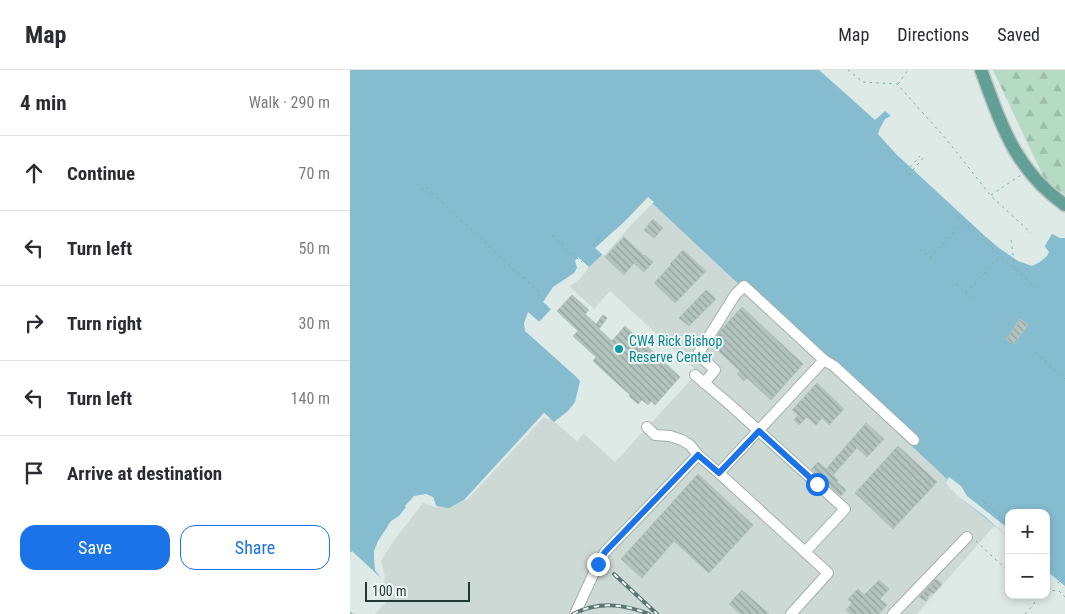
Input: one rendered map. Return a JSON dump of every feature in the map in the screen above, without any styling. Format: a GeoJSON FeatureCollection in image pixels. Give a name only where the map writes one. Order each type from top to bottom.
{"type":"FeatureCollection","features":[{"type":"Feature","properties":{"kind":"main road"},"geometry":{"type":"LineString","coordinates":[[981,70],[1014,150],[1027,170],[1051,195],[1065,205]]}},
{"type":"Feature","properties":{"kind":"lane"},"geometry":{"type":"LineString","coordinates":[[704,383],[715,370],[698,354],[735,294],[744,286],[914,440]]}},
{"type":"Feature","properties":{"kind":"lane"},"geometry":{"type":"LineString","coordinates":[[719,473],[824,360]]}},
{"type":"Feature","properties":{"kind":"lane"},"geometry":{"type":"LineString","coordinates":[[696,375],[845,509],[805,552]]}},
{"type":"Feature","properties":{"kind":"lane"},"geometry":{"type":"LineString","coordinates":[[647,427],[655,435],[670,436],[690,445],[698,455],[828,573],[791,614]]}},
{"type":"Feature","properties":{"kind":"lane"},"geometry":{"type":"LineString","coordinates":[[575,614],[605,552],[698,455]]}},
{"type":"Feature","properties":{"kind":"lane"},"geometry":{"type":"LineString","coordinates":[[893,614],[967,537]]}},
{"type":"Feature","properties":{"kind":"path"},"geometry":{"type":"LineString","coordinates":[[848,70],[863,82],[897,84],[946,140],[991,196],[1031,233]]}},
{"type":"Feature","properties":{"kind":"path"},"geometry":{"type":"LineString","coordinates":[[897,84],[908,70]]}},
{"type":"Feature","properties":{"kind":"path"},"geometry":{"type":"LineString","coordinates":[[906,172],[920,156]]}},
{"type":"Feature","properties":{"kind":"path"},"geometry":{"type":"LineString","coordinates":[[909,175],[923,158]]}},
{"type":"Feature","properties":{"kind":"path"},"geometry":{"type":"LineString","coordinates":[[991,196],[1027,170]]}},
{"type":"Feature","properties":{"kind":"path"},"geometry":{"type":"LineString","coordinates":[[422,190],[425,186],[443,204]]}},
{"type":"Feature","properties":{"kind":"path"},"geometry":{"type":"LineString","coordinates":[[432,194],[541,294],[538,298]]}},
{"type":"Feature","properties":{"kind":"path"},"geometry":{"type":"LineString","coordinates":[[958,217],[1036,288]]}},
{"type":"Feature","properties":{"kind":"path"},"geometry":{"type":"LineString","coordinates":[[930,258],[963,222]]}},
{"type":"Feature","properties":{"kind":"path"},"geometry":{"type":"LineString","coordinates":[[552,235],[581,262],[582,260]]}},
{"type":"Feature","properties":{"kind":"path"},"geometry":{"type":"LineString","coordinates":[[593,246],[599,238]]}},
{"type":"Feature","properties":{"kind":"path"},"geometry":{"type":"LineString","coordinates":[[1011,240],[1015,269]]}},
{"type":"Feature","properties":{"kind":"path"},"geometry":{"type":"LineString","coordinates":[[566,248],[571,252]]}},
{"type":"Feature","properties":{"kind":"path"},"geometry":{"type":"LineString","coordinates":[[920,249],[939,266]]}},
{"type":"Feature","properties":{"kind":"path"},"geometry":{"type":"LineString","coordinates":[[966,293],[1000,256]]}},
{"type":"Feature","properties":{"kind":"path"},"geometry":{"type":"LineString","coordinates":[[519,274],[523,278]]}},
{"type":"Feature","properties":{"kind":"path"},"geometry":{"type":"LineString","coordinates":[[956,284],[975,301]]}},
{"type":"Feature","properties":{"kind":"path"},"geometry":{"type":"LineString","coordinates":[[1035,352],[1065,379]]}},
{"type":"Feature","properties":{"kind":"path"},"geometry":{"type":"LineString","coordinates":[[984,502],[1005,521]]}},
{"type":"Feature","properties":{"kind":"path"},"geometry":{"type":"LineString","coordinates":[[967,537],[970,536],[1005,568]]}},
{"type":"Feature","properties":{"kind":"path"},"geometry":{"type":"LineString","coordinates":[[1058,583],[1065,576]]}},
{"type":"Feature","properties":{"kind":"path"},"geometry":{"type":"LineString","coordinates":[[1050,590],[1059,591],[1065,597]]}},
{"type":"Feature","properties":{"kind":"path"},"geometry":{"type":"LineString","coordinates":[[1026,614],[1034,604],[1035,599]]}},
{"type":"Feature","properties":{"kind":"shaded area"},"geometry":{"type":"Polygon","coordinates":[[[651,202],[961,464],[958,496],[995,525],[917,614],[372,614],[384,582],[378,560],[422,500],[544,413],[577,441],[584,434],[615,462],[698,372],[610,291],[594,309],[569,286],[651,202]]]}},
{"type":"Feature","properties":{"kind":"green space"},"geometry":{"type":"Polygon","coordinates":[[[993,70],[1065,70],[1065,195],[1045,180],[993,70]]]}},
{"type":"Feature","properties":{"kind":"water"},"geometry":{"type":"Polygon","coordinates":[[[350,70],[819,70],[875,120],[885,111],[891,116],[887,121],[888,133],[992,230],[1027,254],[1040,254],[1052,234],[1065,238],[1065,586],[1050,574],[1050,509],[1005,509],[1005,534],[952,490],[945,483],[947,479],[651,202],[604,253],[548,307],[551,309],[539,322],[541,329],[536,332],[580,381],[575,402],[568,411],[554,422],[544,413],[465,499],[449,508],[422,500],[378,560],[384,582],[393,591],[372,614],[350,614],[350,70]]]}},
{"type":"Feature","properties":{"kind":"pier"},"geometry":{"type":"Polygon","coordinates":[[[891,116],[890,131],[926,166],[961,195],[1000,234],[1026,252],[1039,252],[1043,244],[1049,252],[1047,256],[1032,266],[1018,261],[986,237],[896,154],[878,134],[885,119],[891,116]]]}},
{"type":"Feature","properties":{"kind":"pier"},"geometry":{"type":"Polygon","coordinates":[[[648,197],[654,202],[604,256],[595,248],[648,197]]]}},
{"type":"Feature","properties":{"kind":"pier"},"geometry":{"type":"Polygon","coordinates":[[[578,257],[589,267],[580,279],[570,286],[550,308],[543,302],[553,287],[574,273],[577,268],[575,261],[578,257]]]}},
{"type":"Feature","properties":{"kind":"pier"},"geometry":{"type":"Polygon","coordinates":[[[528,312],[543,325],[543,330],[539,333],[544,340],[561,351],[582,379],[582,382],[525,331],[524,323],[528,312]]]}},
{"type":"Feature","properties":{"kind":"pier"},"geometry":{"type":"Polygon","coordinates":[[[544,413],[550,418],[548,420],[544,417],[467,500],[465,499],[544,413]]]}},
{"type":"Feature","properties":{"kind":"pier"},"geometry":{"type":"Polygon","coordinates":[[[949,477],[961,486],[967,496],[1005,526],[1005,534],[958,496],[945,483],[949,477]]]}},
{"type":"Feature","properties":{"kind":"pier"},"geometry":{"type":"Polygon","coordinates":[[[426,494],[433,497],[437,508],[423,503],[395,539],[381,561],[385,576],[384,582],[395,592],[375,614],[354,614],[350,612],[350,553],[352,551],[381,578],[375,570],[374,558],[374,551],[378,541],[391,521],[399,516],[414,496],[426,494]]]}},
{"type":"Feature","properties":{"kind":"building"},"geometry":{"type":"Polygon","coordinates":[[[653,219],[663,228],[654,238],[644,230],[653,219]]]}},
{"type":"Feature","properties":{"kind":"building"},"geometry":{"type":"Polygon","coordinates":[[[624,237],[653,262],[644,272],[634,263],[624,275],[605,257],[624,237]]]}},
{"type":"Feature","properties":{"kind":"building"},"geometry":{"type":"Polygon","coordinates":[[[683,250],[706,271],[675,303],[654,283],[683,250]]]}},
{"type":"Feature","properties":{"kind":"building"},"geometry":{"type":"Polygon","coordinates":[[[706,290],[716,299],[689,326],[679,318],[706,290]]]}},
{"type":"Feature","properties":{"kind":"building","name":"CW4 Rick Bishop Reserve Center"},"geometry":{"type":"Polygon","coordinates":[[[572,295],[589,310],[585,314],[596,324],[603,315],[607,318],[599,329],[612,341],[625,326],[680,377],[655,405],[651,401],[648,405],[642,400],[638,404],[593,361],[596,357],[573,336],[578,331],[557,311],[572,295]]]}},
{"type":"Feature","properties":{"kind":"building"},"geometry":{"type":"Polygon","coordinates":[[[742,307],[803,364],[771,400],[747,378],[744,381],[737,374],[740,371],[712,345],[721,330],[742,307]]]}},
{"type":"Feature","properties":{"kind":"building"},"geometry":{"type":"Polygon","coordinates":[[[1020,319],[1028,325],[1014,344],[1006,339],[1020,319]]]}},
{"type":"Feature","properties":{"kind":"building"},"geometry":{"type":"Polygon","coordinates":[[[817,383],[844,409],[829,425],[822,418],[816,425],[807,417],[799,425],[794,420],[798,415],[792,410],[817,383]]]}},
{"type":"Feature","properties":{"kind":"building"},"geometry":{"type":"Polygon","coordinates":[[[866,423],[884,439],[867,457],[857,448],[833,475],[838,480],[837,482],[846,490],[841,496],[811,469],[818,462],[826,469],[866,423]]]}},
{"type":"Feature","properties":{"kind":"building"},"geometry":{"type":"Polygon","coordinates":[[[898,446],[937,482],[893,529],[855,493],[898,446]]]}},
{"type":"Feature","properties":{"kind":"building"},"geometry":{"type":"Polygon","coordinates":[[[698,474],[753,525],[709,573],[674,541],[642,578],[621,559],[698,474]]]}},
{"type":"Feature","properties":{"kind":"building"},"geometry":{"type":"Polygon","coordinates":[[[936,579],[942,584],[933,594],[931,592],[926,601],[919,597],[936,579]]]}},
{"type":"Feature","properties":{"kind":"building"},"geometry":{"type":"Polygon","coordinates":[[[879,580],[889,589],[880,599],[887,605],[879,614],[850,614],[846,610],[852,603],[848,599],[858,589],[864,595],[879,580]]]}},
{"type":"Feature","properties":{"kind":"building"},"geometry":{"type":"Polygon","coordinates":[[[742,590],[769,614],[740,614],[729,604],[742,590]]]}},
{"type":"Feature","properties":{"kind":"railway"},"geometry":{"type":"LineString","coordinates":[[614,574],[657,614]]}},
{"type":"Feature","properties":{"kind":"railway"},"geometry":{"type":"LineString","coordinates":[[573,614],[592,607],[611,605],[649,614]]}},
{"type":"Feature","properties":{"kind":"place","name":"CW4 Rick Bishop Reserve Center"},"geometry":{"type":"Point","coordinates":[619,349]}},
{"type":"Feature","properties":{"kind":"route"},"geometry":{"type":"LineString","coordinates":[[598,564],[605,552],[698,455],[719,473],[759,431],[817,484]]}}]}
